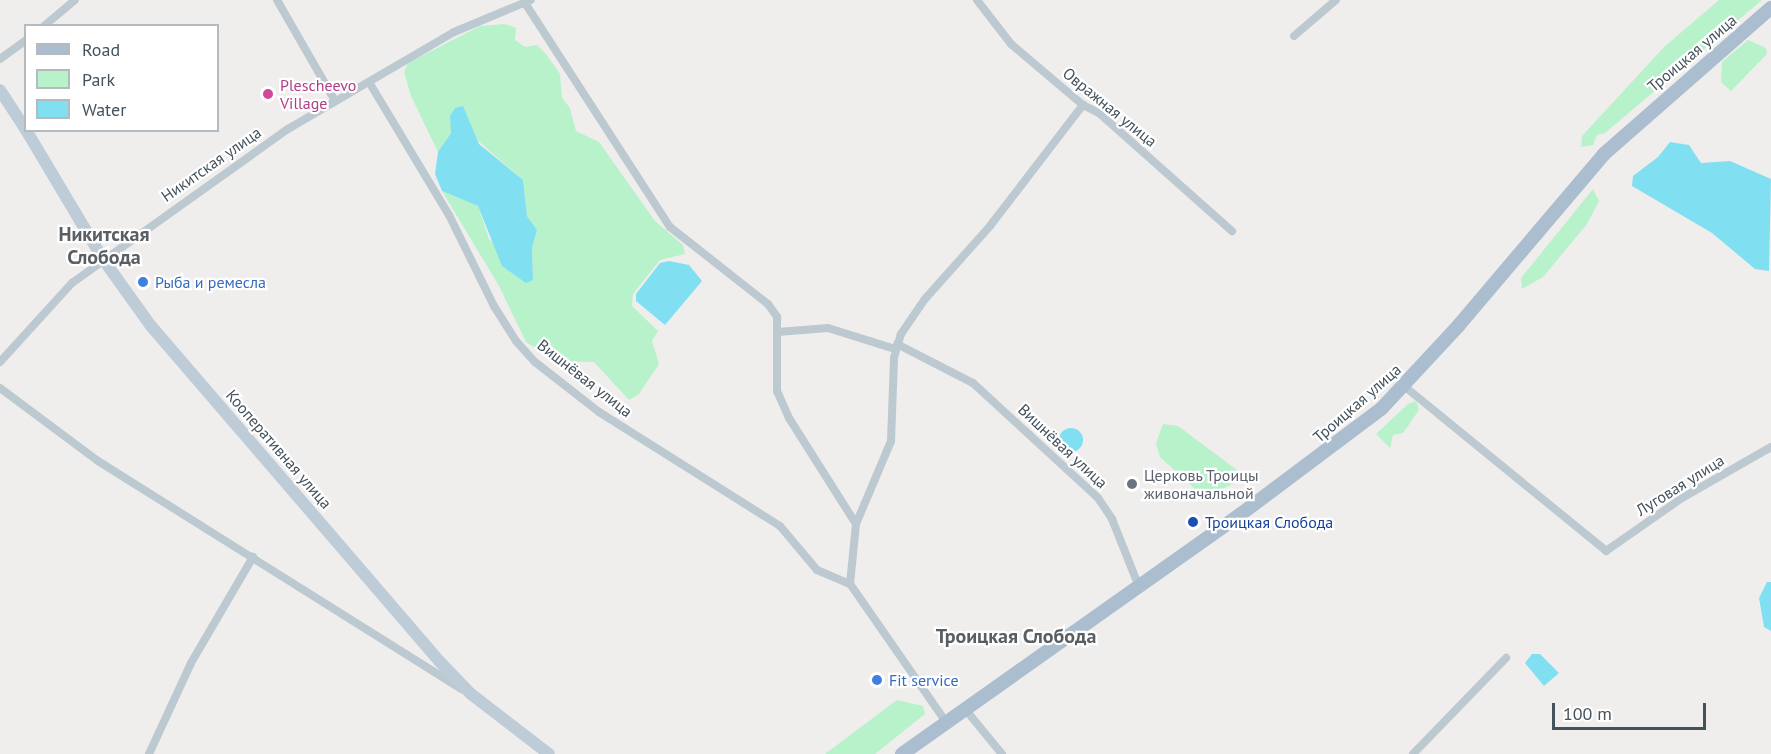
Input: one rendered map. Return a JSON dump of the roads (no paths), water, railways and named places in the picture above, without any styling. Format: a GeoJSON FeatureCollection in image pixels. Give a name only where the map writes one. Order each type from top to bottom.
{"type":"FeatureCollection","features":[{"type":"Feature","properties":{"kind":"main road","name":"Троицкая улица"},"geometry":{"type":"LineString","coordinates":[[902,754],[1337,445],[1404,386],[1604,154],[1771,8]]}},
{"type":"Feature","properties":{"kind":"street"},"geometry":{"type":"LineString","coordinates":[[46,24],[75,0]]}},
{"type":"Feature","properties":{"kind":"street"},"geometry":{"type":"LineString","coordinates":[[277,0],[335,101]]}},
{"type":"Feature","properties":{"kind":"street","name":"Овражная улица"},"geometry":{"type":"LineString","coordinates":[[977,0],[1011,44],[1083,105],[1099,113],[1232,231]]}},
{"type":"Feature","properties":{"kind":"street"},"geometry":{"type":"LineString","coordinates":[[1294,36],[1336,0]]}},
{"type":"Feature","properties":{"kind":"street"},"geometry":{"type":"LineString","coordinates":[[528,2],[670,227],[768,304],[777,317],[778,332],[774,370],[777,391],[795,428],[856,524]]}},
{"type":"Feature","properties":{"kind":"street","name":"Никитская улица"},"geometry":{"type":"LineString","coordinates":[[0,362],[72,283],[288,129],[454,32],[528,2]]}},
{"type":"Feature","properties":{"kind":"street"},"geometry":{"type":"LineString","coordinates":[[0,59],[24,41]]}},
{"type":"Feature","properties":{"kind":"street","name":"Вишнёвая улица"},"geometry":{"type":"LineString","coordinates":[[369,82],[449,215],[494,306],[516,341],[535,362],[599,412],[780,526],[817,570],[850,584]]}},
{"type":"Feature","properties":{"kind":"street","name":"Кооперативная улица"},"geometry":{"type":"LineString","coordinates":[[0,90],[23,127]]}},
{"type":"Feature","properties":{"kind":"street"},"geometry":{"type":"LineString","coordinates":[[946,722],[850,584],[856,524],[891,441],[896,347],[925,298],[990,226],[1083,105]]}},
{"type":"Feature","properties":{"kind":"street","name":"Кооперативная улица"},"geometry":{"type":"LineString","coordinates":[[26,132],[103,259],[151,326],[471,694],[549,754]]}},
{"type":"Feature","properties":{"kind":"street","name":"Вишнёвая улица"},"geometry":{"type":"LineString","coordinates":[[778,332],[828,328],[896,347],[972,383],[1098,498],[1112,519],[1139,587]]}},
{"type":"Feature","properties":{"kind":"street","name":"Луговая улица"},"geometry":{"type":"LineString","coordinates":[[1404,386],[1606,551],[1682,498],[1771,447]]}},
{"type":"Feature","properties":{"kind":"street"},"geometry":{"type":"LineString","coordinates":[[0,388],[98,461],[471,694]]}},
{"type":"Feature","properties":{"kind":"street"},"geometry":{"type":"LineString","coordinates":[[149,754],[191,663],[253,558]]}},
{"type":"Feature","properties":{"kind":"street"},"geometry":{"type":"LineString","coordinates":[[1413,754],[1506,658]]}},
{"type":"Feature","properties":{"kind":"street"},"geometry":{"type":"LineString","coordinates":[[965,709],[1002,754]]}},
{"type":"Feature","properties":{"kind":"water"},"geometry":{"type":"Polygon","coordinates":[[[463,106],[479,144],[523,180],[527,216],[537,230],[532,248],[533,280],[526,283],[502,266],[478,206],[442,191],[435,174],[438,152],[451,133],[450,116],[455,108],[463,106]]]}},
{"type":"Feature","properties":{"kind":"water"},"geometry":{"type":"Polygon","coordinates":[[[1670,142],[1689,145],[1701,163],[1730,161],[1771,179],[1769,271],[1755,269],[1712,233],[1632,186],[1633,176],[1658,157],[1670,142]]]}},
{"type":"Feature","properties":{"kind":"water"},"geometry":{"type":"Polygon","coordinates":[[[669,261],[689,265],[702,281],[665,325],[636,301],[636,294],[660,263],[669,261]]]}},
{"type":"Feature","properties":{"kind":"water"},"geometry":{"type":"Polygon","coordinates":[[[1071,428],[1080,431],[1083,440],[1080,449],[1071,452],[1062,449],[1059,440],[1062,431],[1071,428]]]}},
{"type":"Feature","properties":{"kind":"water"},"geometry":{"type":"Polygon","coordinates":[[[1767,582],[1771,582],[1771,631],[1764,627],[1759,598],[1767,582]]]}},
{"type":"Feature","properties":{"kind":"water"},"geometry":{"type":"Polygon","coordinates":[[[1532,654],[1540,654],[1559,673],[1544,686],[1525,663],[1532,654]]]}},
{"type":"Feature","properties":{"kind":"place","name":"Plescheevo Village"},"geometry":{"type":"Point","coordinates":[268,94]}},
{"type":"Feature","properties":{"kind":"place","name":"Рыба и ремесла"},"geometry":{"type":"Point","coordinates":[143,282]}},
{"type":"Feature","properties":{"kind":"place","name":"Церковь Троицы живоначальной"},"geometry":{"type":"Point","coordinates":[1132,484]}},
{"type":"Feature","properties":{"kind":"place","name":"Троицкая Слобода"},"geometry":{"type":"Point","coordinates":[1193,522]}},
{"type":"Feature","properties":{"kind":"place","name":"Fit service"},"geometry":{"type":"Point","coordinates":[877,680]}},
{"type":"Feature","properties":{"kind":"district","name":"Никитская Слобода"},"geometry":{"type":"Point","coordinates":[104,246]}},
{"type":"Feature","properties":{"kind":"district","name":"Троицкая Слобода"},"geometry":{"type":"Point","coordinates":[1016,636]}}]}
